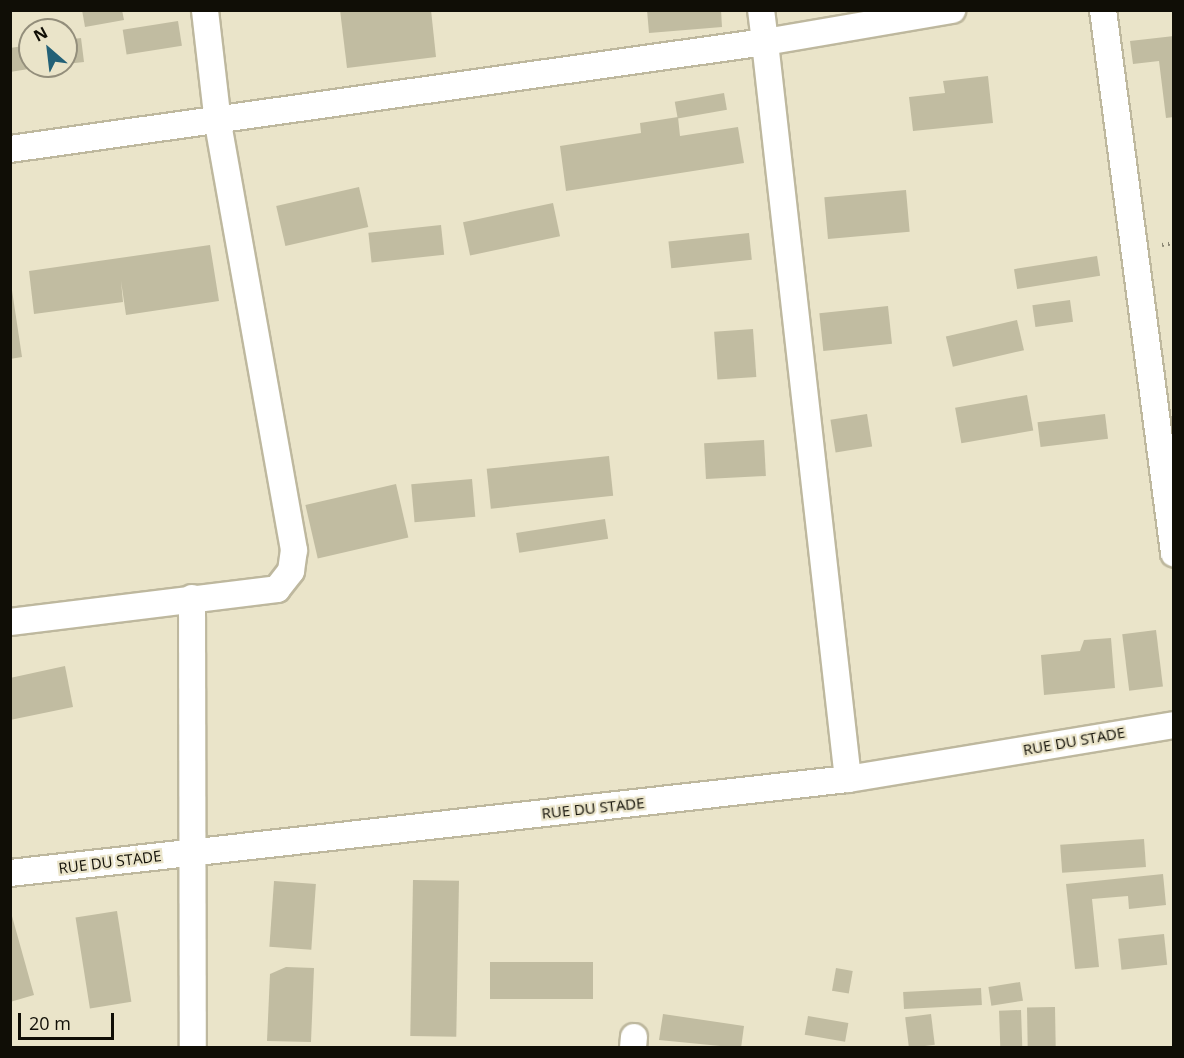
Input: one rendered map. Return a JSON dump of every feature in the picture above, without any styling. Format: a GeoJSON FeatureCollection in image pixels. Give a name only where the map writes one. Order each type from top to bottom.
{"type":"FeatureCollection","features":[{"type":"Feature","properties":{"kind":"street"},"geometry":{"type":"LineString","coordinates":[[10,622],[277,589],[287,583],[294,550],[218,123],[205,10]]}},
{"type":"Feature","properties":{"kind":"street"},"geometry":{"type":"LineString","coordinates":[[761,10],[848,779]]}},
{"type":"Feature","properties":{"kind":"street"},"geometry":{"type":"LineString","coordinates":[[10,149],[218,123],[765,42],[952,10]]}},
{"type":"Feature","properties":{"kind":"street"},"geometry":{"type":"LineString","coordinates":[[1103,10],[1173,553]]}},
{"type":"Feature","properties":{"kind":"street"},"geometry":{"type":"LineString","coordinates":[[192,598],[193,1047]]}},
{"type":"Feature","properties":{"kind":"street","name":"RUE DU STADE"},"geometry":{"type":"LineString","coordinates":[[10,873],[848,779],[1173,725]]}},
{"type":"Feature","properties":{"kind":"building"},"geometry":{"type":"Polygon","coordinates":[[[82,10],[122,10],[124,20],[85,27],[82,10]]]}},
{"type":"Feature","properties":{"kind":"building"},"geometry":{"type":"Polygon","coordinates":[[[340,10],[431,10],[436,57],[347,68],[340,10]]]}},
{"type":"Feature","properties":{"kind":"building"},"geometry":{"type":"Polygon","coordinates":[[[647,10],[721,10],[722,27],[649,33],[647,10]]]}},
{"type":"Feature","properties":{"kind":"building"},"geometry":{"type":"Polygon","coordinates":[[[178,21],[182,46],[127,54],[123,30],[178,21]]]}},
{"type":"Feature","properties":{"kind":"building"},"geometry":{"type":"Polygon","coordinates":[[[1174,36],[1174,117],[1166,118],[1159,61],[1133,64],[1130,41],[1174,36]]]}},
{"type":"Feature","properties":{"kind":"building"},"geometry":{"type":"Polygon","coordinates":[[[78,38],[81,38],[84,62],[78,63],[78,38]]]}},
{"type":"Feature","properties":{"kind":"building"},"geometry":{"type":"Polygon","coordinates":[[[18,47],[18,71],[10,72],[10,48],[18,47]]]}},
{"type":"Feature","properties":{"kind":"building"},"geometry":{"type":"Polygon","coordinates":[[[988,76],[993,123],[913,131],[909,97],[945,93],[943,81],[988,76]]]}},
{"type":"Feature","properties":{"kind":"building"},"geometry":{"type":"Polygon","coordinates":[[[724,93],[727,110],[678,118],[675,102],[724,93]]]}},
{"type":"Feature","properties":{"kind":"building"},"geometry":{"type":"Polygon","coordinates":[[[678,117],[680,136],[738,127],[744,163],[566,191],[560,146],[641,133],[640,123],[678,117]]]}},
{"type":"Feature","properties":{"kind":"building"},"geometry":{"type":"Polygon","coordinates":[[[359,187],[368,227],[285,246],[276,206],[359,187]]]}},
{"type":"Feature","properties":{"kind":"building"},"geometry":{"type":"Polygon","coordinates":[[[906,190],[910,232],[828,239],[824,197],[906,190]]]}},
{"type":"Feature","properties":{"kind":"building"},"geometry":{"type":"Polygon","coordinates":[[[553,203],[560,236],[470,255],[463,222],[553,203]]]}},
{"type":"Feature","properties":{"kind":"building"},"geometry":{"type":"Polygon","coordinates":[[[441,225],[444,255],[372,262],[368,233],[441,225]]]}},
{"type":"Feature","properties":{"kind":"building"},"geometry":{"type":"Polygon","coordinates":[[[749,233],[752,260],[671,268],[668,241],[749,233]]]}},
{"type":"Feature","properties":{"kind":"building"},"geometry":{"type":"Polygon","coordinates":[[[210,245],[219,301],[126,315],[121,281],[123,302],[34,314],[29,271],[210,245]]]}},
{"type":"Feature","properties":{"kind":"building"},"geometry":{"type":"Polygon","coordinates":[[[1097,256],[1100,276],[1017,289],[1014,269],[1097,256]]]}},
{"type":"Feature","properties":{"kind":"building"},"geometry":{"type":"Polygon","coordinates":[[[10,277],[22,357],[10,359],[10,277]]]}},
{"type":"Feature","properties":{"kind":"building"},"geometry":{"type":"Polygon","coordinates":[[[1070,300],[1073,322],[1035,327],[1032,305],[1070,300]]]}},
{"type":"Feature","properties":{"kind":"building"},"geometry":{"type":"Polygon","coordinates":[[[888,306],[892,344],[823,351],[819,313],[888,306]]]}},
{"type":"Feature","properties":{"kind":"building"},"geometry":{"type":"Polygon","coordinates":[[[1017,320],[1024,350],[953,367],[946,336],[1017,320]]]}},
{"type":"Feature","properties":{"kind":"building"},"geometry":{"type":"Polygon","coordinates":[[[753,329],[756,377],[717,380],[714,332],[753,329]]]}},
{"type":"Feature","properties":{"kind":"building"},"geometry":{"type":"Polygon","coordinates":[[[1027,395],[1033,430],[961,443],[955,408],[1027,395]]]}},
{"type":"Feature","properties":{"kind":"building"},"geometry":{"type":"Polygon","coordinates":[[[867,414],[872,447],[836,452],[830,420],[867,414]]]}},
{"type":"Feature","properties":{"kind":"building"},"geometry":{"type":"Polygon","coordinates":[[[1105,414],[1108,439],[1041,447],[1038,422],[1105,414]]]}},
{"type":"Feature","properties":{"kind":"building"},"geometry":{"type":"Polygon","coordinates":[[[764,440],[766,476],[706,479],[704,443],[764,440]]]}},
{"type":"Feature","properties":{"kind":"building"},"geometry":{"type":"Polygon","coordinates":[[[609,456],[613,496],[491,509],[487,469],[609,456]]]}},
{"type":"Feature","properties":{"kind":"building"},"geometry":{"type":"Polygon","coordinates":[[[472,479],[475,517],[415,522],[411,484],[472,479]]]}},
{"type":"Feature","properties":{"kind":"building"},"geometry":{"type":"Polygon","coordinates":[[[396,484],[408,538],[318,559],[305,505],[396,484]]]}},
{"type":"Feature","properties":{"kind":"building"},"geometry":{"type":"Polygon","coordinates":[[[605,519],[608,539],[519,553],[516,533],[605,519]]]}},
{"type":"Feature","properties":{"kind":"building"},"geometry":{"type":"Polygon","coordinates":[[[1156,630],[1163,687],[1129,691],[1122,634],[1156,630]]]}},
{"type":"Feature","properties":{"kind":"building"},"geometry":{"type":"Polygon","coordinates":[[[1111,638],[1115,688],[1044,695],[1041,655],[1080,651],[1084,640],[1111,638]]]}},
{"type":"Feature","properties":{"kind":"building"},"geometry":{"type":"Polygon","coordinates":[[[65,666],[73,707],[10,720],[10,678],[65,666]]]}},
{"type":"Feature","properties":{"kind":"building"},"geometry":{"type":"Polygon","coordinates":[[[1144,839],[1146,867],[1062,873],[1060,845],[1144,839]]]}},
{"type":"Feature","properties":{"kind":"building"},"geometry":{"type":"Polygon","coordinates":[[[1163,874],[1166,905],[1129,909],[1128,896],[1092,899],[1099,967],[1075,969],[1066,884],[1163,874]]]}},
{"type":"Feature","properties":{"kind":"building"},"geometry":{"type":"Polygon","coordinates":[[[413,880],[459,881],[456,1037],[410,1036],[413,880]]]}},
{"type":"Feature","properties":{"kind":"building"},"geometry":{"type":"Polygon","coordinates":[[[274,881],[316,884],[311,950],[269,947],[274,881]]]}},
{"type":"Feature","properties":{"kind":"building"},"geometry":{"type":"Polygon","coordinates":[[[10,909],[34,995],[10,1002],[10,909]]]}},
{"type":"Feature","properties":{"kind":"building"},"geometry":{"type":"Polygon","coordinates":[[[117,911],[131,1002],[90,1008],[76,918],[117,911]]]}},
{"type":"Feature","properties":{"kind":"building"},"geometry":{"type":"Polygon","coordinates":[[[1164,934],[1167,965],[1121,970],[1118,939],[1164,934]]]}},
{"type":"Feature","properties":{"kind":"building"},"geometry":{"type":"Polygon","coordinates":[[[490,962],[593,962],[593,999],[490,999],[490,962]]]}},
{"type":"Feature","properties":{"kind":"building"},"geometry":{"type":"Polygon","coordinates":[[[286,967],[314,968],[311,1042],[267,1041],[270,974],[286,967]]]}},
{"type":"Feature","properties":{"kind":"building"},"geometry":{"type":"Polygon","coordinates":[[[836,968],[853,971],[849,994],[832,991],[836,968]]]}},
{"type":"Feature","properties":{"kind":"building"},"geometry":{"type":"Polygon","coordinates":[[[1020,982],[1023,1001],[991,1006],[988,987],[1020,982]]]}},
{"type":"Feature","properties":{"kind":"building"},"geometry":{"type":"Polygon","coordinates":[[[981,988],[982,1005],[904,1009],[903,992],[981,988]]]}},
{"type":"Feature","properties":{"kind":"building"},"geometry":{"type":"Polygon","coordinates":[[[1027,1007],[1055,1007],[1056,1048],[1028,1048],[1027,1007]]]}},
{"type":"Feature","properties":{"kind":"building"},"geometry":{"type":"Polygon","coordinates":[[[1021,1010],[1022,1048],[1000,1048],[999,1011],[1021,1010]]]}},
{"type":"Feature","properties":{"kind":"building"},"geometry":{"type":"Polygon","coordinates":[[[663,1014],[744,1026],[741,1048],[659,1040],[663,1014]]]}},
{"type":"Feature","properties":{"kind":"building"},"geometry":{"type":"Polygon","coordinates":[[[931,1014],[935,1045],[909,1048],[905,1017],[931,1014]]]}},
{"type":"Feature","properties":{"kind":"building"},"geometry":{"type":"Polygon","coordinates":[[[808,1016],[848,1023],[845,1042],[805,1035],[808,1016]]]}}]}
